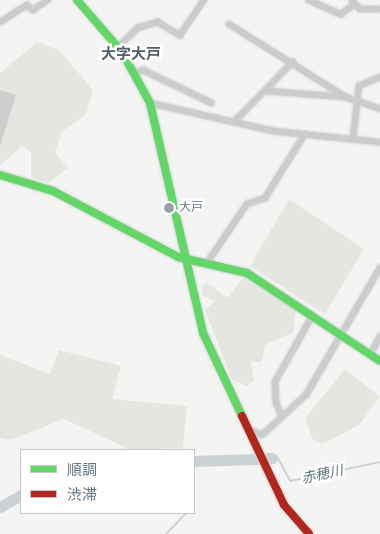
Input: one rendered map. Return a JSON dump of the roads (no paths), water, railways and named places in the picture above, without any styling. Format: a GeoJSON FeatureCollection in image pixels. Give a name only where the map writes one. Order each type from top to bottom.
{"type":"FeatureCollection","features":[{"type":"Feature","properties":{"kind":"street"},"geometry":{"type":"LineString","coordinates":[[0,22],[27,5],[33,10],[48,0]]}},
{"type":"Feature","properties":{"kind":"street"},"geometry":{"type":"LineString","coordinates":[[77,0],[118,47],[136,73],[150,103],[164,150],[184,259],[203,333],[284,505],[298,531],[309,534]]}},
{"type":"Feature","properties":{"kind":"street"},"geometry":{"type":"LineString","coordinates":[[118,47],[138,28],[158,22],[180,35],[204,0]]}},
{"type":"Feature","properties":{"kind":"street"},"geometry":{"type":"LineString","coordinates":[[308,0],[341,14],[353,2],[380,9]]}},
{"type":"Feature","properties":{"kind":"street"},"geometry":{"type":"LineString","coordinates":[[229,24],[293,62],[346,97],[380,109]]}},
{"type":"Feature","properties":{"kind":"street"},"geometry":{"type":"LineString","coordinates":[[234,122],[293,62]]}},
{"type":"Feature","properties":{"kind":"street"},"geometry":{"type":"LineString","coordinates":[[136,73],[143,70],[212,103]]}},
{"type":"Feature","properties":{"kind":"street"},"geometry":{"type":"LineString","coordinates":[[353,139],[359,86],[380,77]]}},
{"type":"Feature","properties":{"kind":"street"},"geometry":{"type":"LineString","coordinates":[[266,91],[346,97]]}},
{"type":"Feature","properties":{"kind":"street"},"geometry":{"type":"LineString","coordinates":[[150,103],[234,122],[305,134],[380,142]]}},
{"type":"Feature","properties":{"kind":"street"},"geometry":{"type":"LineString","coordinates":[[207,263],[247,204],[265,198],[305,134]]}},
{"type":"Feature","properties":{"kind":"street"},"geometry":{"type":"LineString","coordinates":[[0,175],[53,191],[184,259],[247,272],[340,338],[380,361]]}},
{"type":"Feature","properties":{"kind":"street"},"geometry":{"type":"LineString","coordinates":[[248,429],[262,435],[310,390],[380,268]]}},
{"type":"Feature","properties":{"kind":"street"},"geometry":{"type":"LineString","coordinates":[[282,417],[276,403],[275,382],[311,318]]}},
{"type":"Feature","properties":{"kind":"street"},"geometry":{"type":"LineString","coordinates":[[370,355],[380,337]]}},
{"type":"Feature","properties":{"kind":"waterway","name":"赤穂川"},"geometry":{"type":"LineString","coordinates":[[267,458],[272,458]]}},
{"type":"Feature","properties":{"kind":"waterway","name":"赤穂川"},"geometry":{"type":"LineString","coordinates":[[278,458],[290,481],[380,462]]}},
{"type":"Feature","properties":{"kind":"waterway","name":"赤穂川"},"geometry":{"type":"LineString","coordinates":[[195,461],[257,459]]}},
{"type":"Feature","properties":{"kind":"waterway","name":"赤穂川"},"geometry":{"type":"LineString","coordinates":[[0,507],[20,496]]}},
{"type":"Feature","properties":{"kind":"waterway"},"geometry":{"type":"LineString","coordinates":[[166,534],[185,514]]}},
{"type":"Feature","properties":{"kind":"place","name":"大戸"},"geometry":{"type":"Point","coordinates":[169,208]}},
{"type":"Feature","properties":{"kind":"district","name":"大字大戸"},"geometry":{"type":"Point","coordinates":[131,54]}}]}
